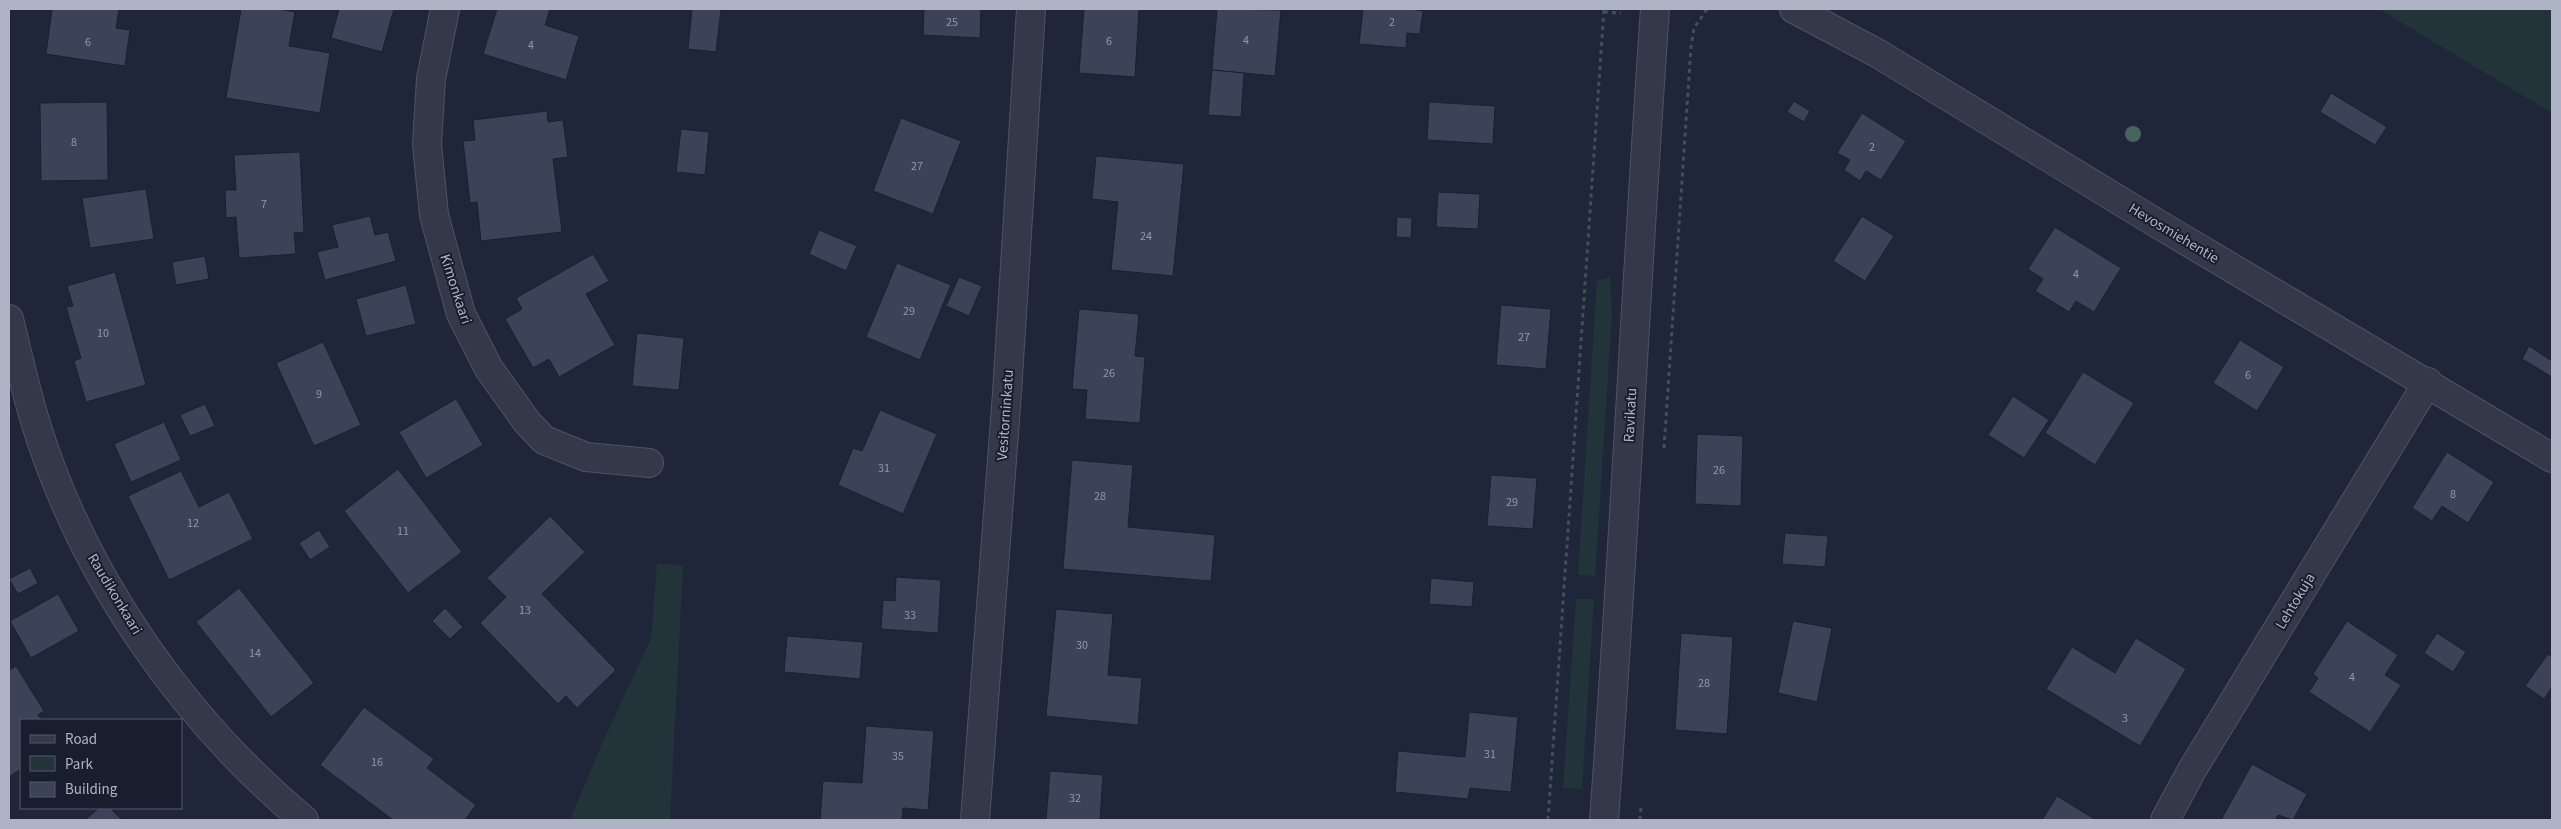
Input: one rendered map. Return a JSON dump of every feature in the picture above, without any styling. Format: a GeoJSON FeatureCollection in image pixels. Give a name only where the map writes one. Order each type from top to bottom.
{"type":"FeatureCollection","features":[{"type":"Feature","properties":{"kind":"street","name":"Kimonkaari"},"geometry":{"type":"LineString","coordinates":[[445,9],[431,79],[427,144],[434,215],[461,314],[489,369],[527,422],[544,440],[586,457],[649,463]]}},
{"type":"Feature","properties":{"kind":"street","name":"Vesitorninkatu"},"geometry":{"type":"LineString","coordinates":[[975,820],[1007,393],[1031,9]]}},
{"type":"Feature","properties":{"kind":"street","name":"Ravikatu"},"geometry":{"type":"LineString","coordinates":[[1604,820],[1621,591],[1640,208],[1655,9]]}},
{"type":"Feature","properties":{"kind":"street","name":"Hevosmiehentie"},"geometry":{"type":"LineString","coordinates":[[1794,9],[1877,54],[2164,227],[2428,382],[2552,458]]}},
{"type":"Feature","properties":{"kind":"street","name":"Raudikonkaari"},"geometry":{"type":"LineString","coordinates":[[9,318],[35,422],[61,490],[88,550],[129,622],[177,690],[217,738],[304,820]]}},
{"type":"Feature","properties":{"kind":"street","name":"Lehtokuja"},"geometry":{"type":"LineString","coordinates":[[2165,820],[2197,762],[2428,382]]}},
{"type":"Feature","properties":{"kind":"path"},"geometry":{"type":"LineString","coordinates":[[1663,454],[1691,47],[1694,28],[1707,9]]}},
{"type":"Feature","properties":{"kind":"path"},"geometry":{"type":"LineString","coordinates":[[1548,820],[1604,10],[1625,14]]}},
{"type":"Feature","properties":{"kind":"path"},"geometry":{"type":"LineString","coordinates":[[1640,820],[1641,801]]}},
{"type":"Feature","properties":{"kind":"green space"},"geometry":{"type":"Polygon","coordinates":[[[2379,9],[2552,9],[2552,113],[2379,9]]]}},
{"type":"Feature","properties":{"kind":"green space"},"geometry":{"type":"Polygon","coordinates":[[[1610,277],[1612,314],[1595,576],[1578,575],[1597,281],[1610,277]]]}},
{"type":"Feature","properties":{"kind":"green space"},"geometry":{"type":"Polygon","coordinates":[[[657,563],[683,566],[670,820],[570,820],[603,741],[651,639],[657,563]]]}},
{"type":"Feature","properties":{"kind":"green space"},"geometry":{"type":"Polygon","coordinates":[[[1576,599],[1594,599],[1582,789],[1563,788],[1576,599]]]}},
{"type":"Feature","properties":{"kind":"building"},"geometry":{"type":"Polygon","coordinates":[[[52,9],[119,9],[116,28],[130,30],[125,66],[46,54],[52,9]]]}},
{"type":"Feature","properties":{"kind":"building"},"geometry":{"type":"Polygon","coordinates":[[[241,9],[279,9],[295,12],[289,46],[330,53],[320,113],[226,98],[241,9]]]}},
{"type":"Feature","properties":{"kind":"building"},"geometry":{"type":"Polygon","coordinates":[[[339,9],[394,9],[382,52],[331,38],[339,9]]]}},
{"type":"Feature","properties":{"kind":"building"},"geometry":{"type":"Polygon","coordinates":[[[497,9],[550,9],[545,25],[579,36],[566,80],[483,54],[497,9]]]}},
{"type":"Feature","properties":{"kind":"building"},"geometry":{"type":"Polygon","coordinates":[[[692,9],[721,9],[716,52],[688,49],[692,9]]]}},
{"type":"Feature","properties":{"kind":"building"},"geometry":{"type":"Polygon","coordinates":[[[924,9],[981,9],[980,38],[923,35],[924,9]]]}},
{"type":"Feature","properties":{"kind":"building"},"geometry":{"type":"Polygon","coordinates":[[[1084,9],[1139,9],[1135,77],[1079,73],[1084,9]]]}},
{"type":"Feature","properties":{"kind":"building"},"geometry":{"type":"Polygon","coordinates":[[[1217,9],[1281,10],[1275,76],[1212,70],[1217,9]]]}},
{"type":"Feature","properties":{"kind":"building"},"geometry":{"type":"Polygon","coordinates":[[[1363,9],[1410,9],[1423,11],[1420,34],[1407,33],[1406,48],[1359,44],[1363,9]]]}},
{"type":"Feature","properties":{"kind":"building"},"geometry":{"type":"Polygon","coordinates":[[[1212,70],[1244,73],[1241,117],[1208,115],[1212,70]]]}},
{"type":"Feature","properties":{"kind":"building"},"geometry":{"type":"Polygon","coordinates":[[[2331,93],[2387,127],[2375,145],[2320,112],[2331,93]]]}},
{"type":"Feature","properties":{"kind":"building"},"geometry":{"type":"Polygon","coordinates":[[[1794,101],[1810,111],[1804,122],[1787,112],[1794,101]]]}},
{"type":"Feature","properties":{"kind":"building"},"geometry":{"type":"Polygon","coordinates":[[[107,102],[108,180],[41,181],[40,103],[107,102]]]}},
{"type":"Feature","properties":{"kind":"building"},"geometry":{"type":"Polygon","coordinates":[[[1429,102],[1495,106],[1493,144],[1427,140],[1429,102]]]}},
{"type":"Feature","properties":{"kind":"building"},"geometry":{"type":"Polygon","coordinates":[[[547,111],[548,122],[563,120],[568,157],[553,159],[562,232],[481,241],[477,202],[470,203],[463,141],[475,140],[473,120],[547,111]]]}},
{"type":"Feature","properties":{"kind":"building"},"geometry":{"type":"Polygon","coordinates":[[[1862,113],[1906,141],[1881,180],[1866,171],[1860,181],[1844,170],[1850,160],[1837,153],[1862,113]]]}},
{"type":"Feature","properties":{"kind":"building"},"geometry":{"type":"Polygon","coordinates":[[[901,118],[961,141],[933,214],[873,191],[901,118]]]}},
{"type":"Feature","properties":{"kind":"building"},"geometry":{"type":"Polygon","coordinates":[[[681,129],[709,132],[705,175],[676,172],[681,129]]]}},
{"type":"Feature","properties":{"kind":"building"},"geometry":{"type":"Polygon","coordinates":[[[300,152],[304,232],[294,233],[296,254],[239,258],[236,217],[226,218],[225,190],[236,190],[234,155],[300,152]]]}},
{"type":"Feature","properties":{"kind":"building"},"geometry":{"type":"Polygon","coordinates":[[[1096,156],[1184,164],[1173,276],[1111,270],[1118,202],[1092,199],[1096,156]]]}},
{"type":"Feature","properties":{"kind":"building"},"geometry":{"type":"Polygon","coordinates":[[[146,189],[154,239],[90,248],[82,198],[146,189]]]}},
{"type":"Feature","properties":{"kind":"building"},"geometry":{"type":"Polygon","coordinates":[[[1438,192],[1480,194],[1478,229],[1436,227],[1438,192]]]}},
{"type":"Feature","properties":{"kind":"building"},"geometry":{"type":"Polygon","coordinates":[[[370,216],[375,235],[388,232],[396,261],[325,280],[317,252],[338,247],[332,225],[370,216]]]}},
{"type":"Feature","properties":{"kind":"building"},"geometry":{"type":"Polygon","coordinates":[[[1862,216],[1894,236],[1865,281],[1833,261],[1862,216]]]}},
{"type":"Feature","properties":{"kind":"building"},"geometry":{"type":"Polygon","coordinates":[[[1397,217],[1412,218],[1411,238],[1396,237],[1397,217]]]}},
{"type":"Feature","properties":{"kind":"building"},"geometry":{"type":"Polygon","coordinates":[[[2055,227],[2121,268],[2094,312],[2076,301],[2069,312],[2035,291],[2043,279],[2028,269],[2055,227]]]}},
{"type":"Feature","properties":{"kind":"building"},"geometry":{"type":"Polygon","coordinates":[[[819,230],[857,246],[846,271],[809,254],[819,230]]]}},
{"type":"Feature","properties":{"kind":"building"},"geometry":{"type":"Polygon","coordinates":[[[593,254],[609,281],[586,294],[615,345],[559,377],[549,359],[533,368],[505,319],[522,309],[516,298],[593,254]]]}},
{"type":"Feature","properties":{"kind":"building"},"geometry":{"type":"Polygon","coordinates":[[[205,256],[209,279],[176,285],[172,262],[205,256]]]}},
{"type":"Feature","properties":{"kind":"building"},"geometry":{"type":"Polygon","coordinates":[[[897,263],[951,285],[920,360],[866,337],[897,263]]]}},
{"type":"Feature","properties":{"kind":"building"},"geometry":{"type":"Polygon","coordinates":[[[115,272],[146,385],[86,402],[74,361],[81,358],[66,307],[73,306],[67,286],[115,272]]]}},
{"type":"Feature","properties":{"kind":"building"},"geometry":{"type":"Polygon","coordinates":[[[959,277],[982,286],[969,316],[946,306],[959,277]]]}},
{"type":"Feature","properties":{"kind":"building"},"geometry":{"type":"Polygon","coordinates":[[[406,285],[416,324],[366,336],[356,299],[406,285]]]}},
{"type":"Feature","properties":{"kind":"building"},"geometry":{"type":"Polygon","coordinates":[[[1501,305],[1551,309],[1546,369],[1496,365],[1501,305]]]}},
{"type":"Feature","properties":{"kind":"building"},"geometry":{"type":"Polygon","coordinates":[[[1079,309],[1139,314],[1135,356],[1145,357],[1140,423],[1085,419],[1087,390],[1072,389],[1079,309]]]}},
{"type":"Feature","properties":{"kind":"building"},"geometry":{"type":"Polygon","coordinates":[[[637,333],[684,338],[679,390],[632,386],[637,333]]]}},
{"type":"Feature","properties":{"kind":"building"},"geometry":{"type":"Polygon","coordinates":[[[2240,340],[2284,367],[2257,411],[2213,383],[2240,340]]]}},
{"type":"Feature","properties":{"kind":"building"},"geometry":{"type":"Polygon","coordinates":[[[323,342],[361,425],[314,446],[276,363],[323,342]]]}},
{"type":"Feature","properties":{"kind":"building"},"geometry":{"type":"Polygon","coordinates":[[[2529,346],[2552,361],[2552,377],[2522,359],[2529,346]]]}},
{"type":"Feature","properties":{"kind":"building"},"geometry":{"type":"Polygon","coordinates":[[[2083,372],[2134,403],[2095,465],[2045,433],[2083,372]]]}},
{"type":"Feature","properties":{"kind":"building"},"geometry":{"type":"Polygon","coordinates":[[[2013,396],[2049,420],[2024,458],[1988,435],[2013,396]]]}},
{"type":"Feature","properties":{"kind":"building"},"geometry":{"type":"Polygon","coordinates":[[[456,399],[483,445],[426,478],[399,432],[456,399]]]}},
{"type":"Feature","properties":{"kind":"building"},"geometry":{"type":"Polygon","coordinates":[[[205,404],[215,426],[190,436],[180,415],[205,404]]]}},
{"type":"Feature","properties":{"kind":"building"},"geometry":{"type":"Polygon","coordinates":[[[880,410],[937,434],[903,514],[838,485],[853,448],[862,451],[880,410]]]}},
{"type":"Feature","properties":{"kind":"building"},"geometry":{"type":"Polygon","coordinates":[[[164,422],[181,460],[131,482],[114,444],[164,422]]]}},
{"type":"Feature","properties":{"kind":"building"},"geometry":{"type":"Polygon","coordinates":[[[1697,434],[1743,436],[1741,506],[1695,504],[1697,434]]]}},
{"type":"Feature","properties":{"kind":"building"},"geometry":{"type":"Polygon","coordinates":[[[2447,452],[2494,482],[2468,523],[2442,506],[2432,521],[2412,508],[2447,452]]]}},
{"type":"Feature","properties":{"kind":"building"},"geometry":{"type":"Polygon","coordinates":[[[1072,460],[1133,465],[1128,527],[1215,535],[1211,581],[1063,569],[1072,460]]]}},
{"type":"Feature","properties":{"kind":"building"},"geometry":{"type":"Polygon","coordinates":[[[398,469],[462,552],[408,593],[344,511],[398,469]]]}},
{"type":"Feature","properties":{"kind":"building"},"geometry":{"type":"Polygon","coordinates":[[[181,471],[199,507],[229,492],[253,539],[169,580],[128,496],[181,471]]]}},
{"type":"Feature","properties":{"kind":"building"},"geometry":{"type":"Polygon","coordinates":[[[1491,475],[1537,478],[1533,529],[1487,526],[1491,475]]]}},
{"type":"Feature","properties":{"kind":"building"},"geometry":{"type":"Polygon","coordinates":[[[550,516],[585,552],[542,594],[616,670],[577,708],[566,696],[558,704],[480,623],[506,597],[487,578],[550,516]]]}},
{"type":"Feature","properties":{"kind":"building"},"geometry":{"type":"Polygon","coordinates":[[[319,530],[330,547],[310,560],[299,543],[319,530]]]}},
{"type":"Feature","properties":{"kind":"building"},"geometry":{"type":"Polygon","coordinates":[[[1785,533],[1828,536],[1825,567],[1782,564],[1785,533]]]}},
{"type":"Feature","properties":{"kind":"building"},"geometry":{"type":"Polygon","coordinates":[[[30,568],[38,583],[18,594],[9,579],[30,568]]]}},
{"type":"Feature","properties":{"kind":"building"},"geometry":{"type":"Polygon","coordinates":[[[896,577],[941,580],[938,633],[881,629],[883,600],[895,601],[896,577]]]}},
{"type":"Feature","properties":{"kind":"building"},"geometry":{"type":"Polygon","coordinates":[[[1431,578],[1474,582],[1472,607],[1429,604],[1431,578]]]}},
{"type":"Feature","properties":{"kind":"building"},"geometry":{"type":"Polygon","coordinates":[[[239,588],[314,683],[271,717],[196,622],[239,588]]]}},
{"type":"Feature","properties":{"kind":"building"},"geometry":{"type":"Polygon","coordinates":[[[58,594],[79,631],[31,658],[10,621],[58,594]]]}},
{"type":"Feature","properties":{"kind":"building"},"geometry":{"type":"Polygon","coordinates":[[[445,608],[463,627],[450,639],[432,621],[445,608]]]}},
{"type":"Feature","properties":{"kind":"building"},"geometry":{"type":"Polygon","coordinates":[[[1056,609],[1113,614],[1108,675],[1142,678],[1138,725],[1046,716],[1056,609]]]}},
{"type":"Feature","properties":{"kind":"building"},"geometry":{"type":"Polygon","coordinates":[[[1793,621],[1832,628],[1817,702],[1778,693],[1793,621]]]}},
{"type":"Feature","properties":{"kind":"building"},"geometry":{"type":"Polygon","coordinates":[[[2347,621],[2398,655],[2385,675],[2401,685],[2370,732],[2309,692],[2318,678],[2313,674],[2347,621]]]}},
{"type":"Feature","properties":{"kind":"building"},"geometry":{"type":"Polygon","coordinates":[[[1681,633],[1733,637],[1727,734],[1675,730],[1681,633]]]}},
{"type":"Feature","properties":{"kind":"building"},"geometry":{"type":"Polygon","coordinates":[[[2437,633],[2466,652],[2453,672],[2424,653],[2437,633]]]}},
{"type":"Feature","properties":{"kind":"building"},"geometry":{"type":"Polygon","coordinates":[[[787,636],[863,642],[860,679],[784,672],[787,636]]]}},
{"type":"Feature","properties":{"kind":"building"},"geometry":{"type":"Polygon","coordinates":[[[2136,638],[2186,669],[2140,746],[2046,689],[2072,647],[2115,673],[2136,638]]]}},
{"type":"Feature","properties":{"kind":"building"},"geometry":{"type":"Polygon","coordinates":[[[2548,654],[2552,657],[2552,687],[2544,699],[2525,686],[2548,654]]]}},
{"type":"Feature","properties":{"kind":"building"},"geometry":{"type":"Polygon","coordinates":[[[16,666],[44,711],[38,715],[41,719],[20,719],[20,770],[9,777],[9,670],[16,666]]]}},
{"type":"Feature","properties":{"kind":"building"},"geometry":{"type":"Polygon","coordinates":[[[364,707],[434,759],[427,768],[476,805],[465,820],[393,820],[320,765],[364,707]]]}},
{"type":"Feature","properties":{"kind":"building"},"geometry":{"type":"Polygon","coordinates":[[[1469,712],[1518,717],[1511,792],[1470,788],[1468,799],[1395,792],[1398,751],[1465,757],[1469,712]]]}},
{"type":"Feature","properties":{"kind":"building"},"geometry":{"type":"Polygon","coordinates":[[[866,726],[934,731],[928,810],[903,808],[902,820],[820,820],[823,781],[862,783],[866,726]]]}},
{"type":"Feature","properties":{"kind":"building"},"geometry":{"type":"Polygon","coordinates":[[[2252,764],[2307,794],[2293,820],[2278,815],[2275,820],[2221,820],[2252,764]]]}},
{"type":"Feature","properties":{"kind":"building"},"geometry":{"type":"Polygon","coordinates":[[[1050,771],[1103,775],[1100,820],[1046,820],[1050,771]]]}},
{"type":"Feature","properties":{"kind":"building"},"geometry":{"type":"Polygon","coordinates":[[[2057,796],[2096,820],[2042,820],[2057,796]]]}},
{"type":"Feature","properties":{"kind":"building"},"geometry":{"type":"Polygon","coordinates":[[[98,809],[111,809],[122,820],[85,820],[98,809]]]}}]}
